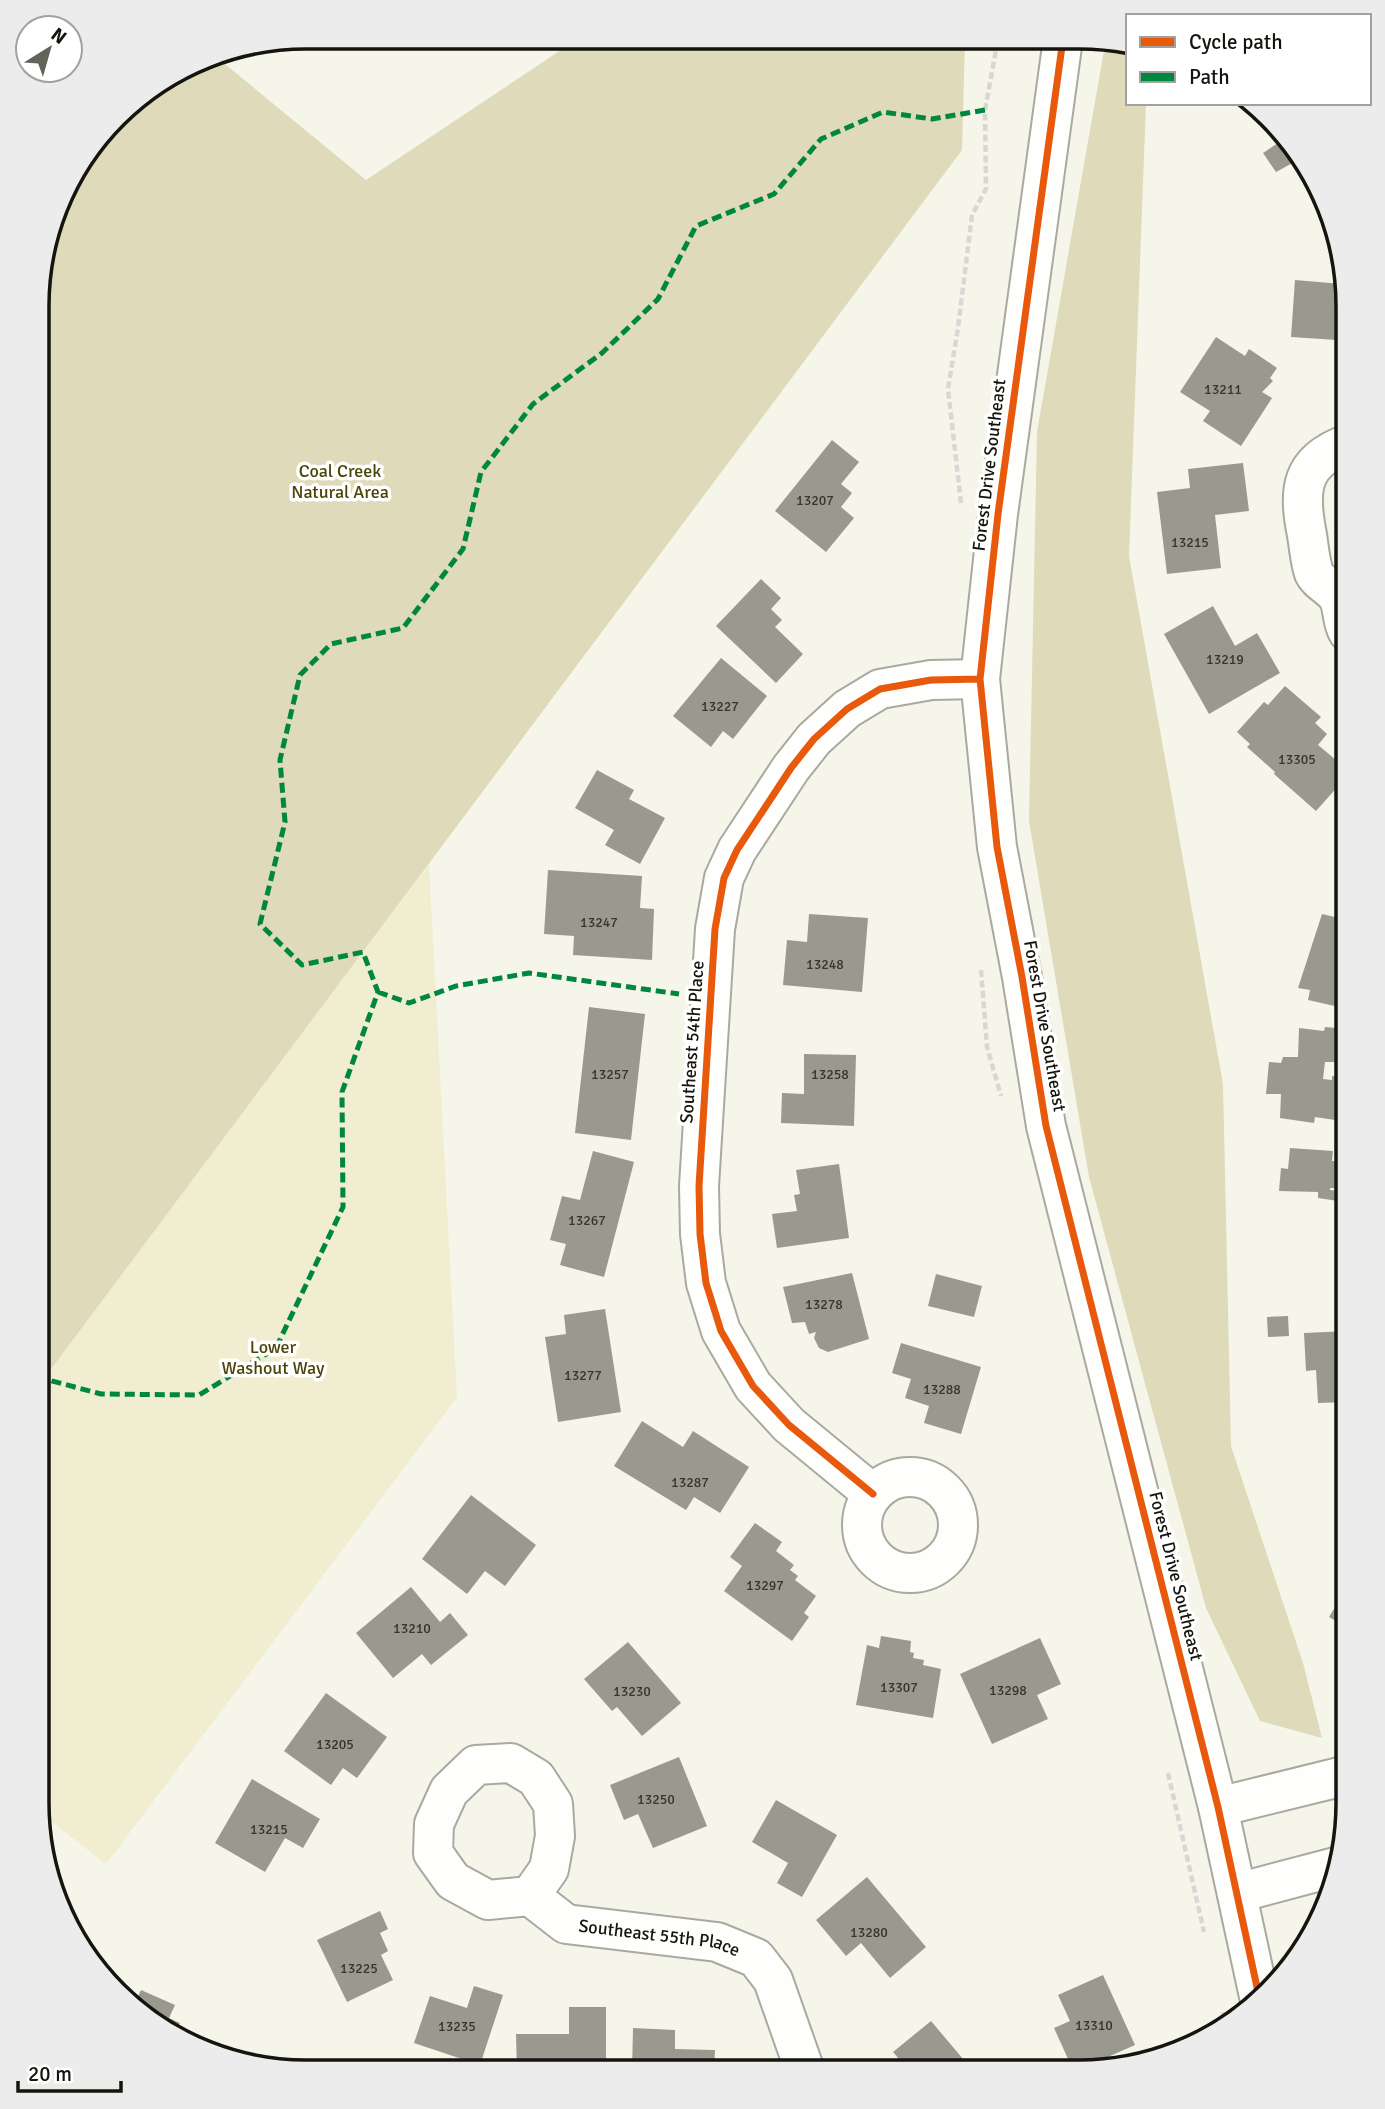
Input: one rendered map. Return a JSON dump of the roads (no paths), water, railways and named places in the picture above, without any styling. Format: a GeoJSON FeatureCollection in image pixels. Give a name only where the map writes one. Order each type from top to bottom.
{"type":"FeatureCollection","features":[{"type":"Feature","properties":{"kind":"main road","name":"Forest Drive Southeast"},"geometry":{"type":"LineString","coordinates":[[1062,49],[1014,392],[980,679],[997,847],[1022,977],[1046,1126],[1218,1807],[1257,1988]]}},
{"type":"Feature","properties":{"kind":"main road"},"geometry":{"type":"LineString","coordinates":[[1336,449],[1321,456],[1314,466],[1302,491],[1301,505],[1314,574],[1336,596]]}},
{"type":"Feature","properties":{"kind":"main road","name":"Southeast 54th Place"},"geometry":{"type":"LineString","coordinates":[[873,1494],[789,1425],[753,1386],[721,1331],[706,1283],[700,1234],[699,1186],[715,929],[724,878],[737,850],[791,768],[814,739],[848,709],[880,689],[931,680],[980,679]]}},
{"type":"Feature","properties":{"kind":"main road"},"geometry":{"type":"LineString","coordinates":[[1218,1807],[1336,1778]]}},
{"type":"Feature","properties":{"kind":"main road"},"geometry":{"type":"LineString","coordinates":[[1237,1893],[1327,1869]]}},
{"type":"Feature","properties":{"kind":"main road","name":"Southeast 55th Place"},"geometry":{"type":"LineString","coordinates":[[530,1896],[566,1923],[716,1942],[756,1958],[773,1980],[801,2060]]}},
{"type":"Feature","properties":{"kind":"park label","name":"Coal Creek Natural Area"},"geometry":{"type":"Point","coordinates":[340,482]}},
{"type":"Feature","properties":{"kind":"park label","name":"Lower Washout Way"},"geometry":{"type":"Point","coordinates":[273,1357]}}]}
